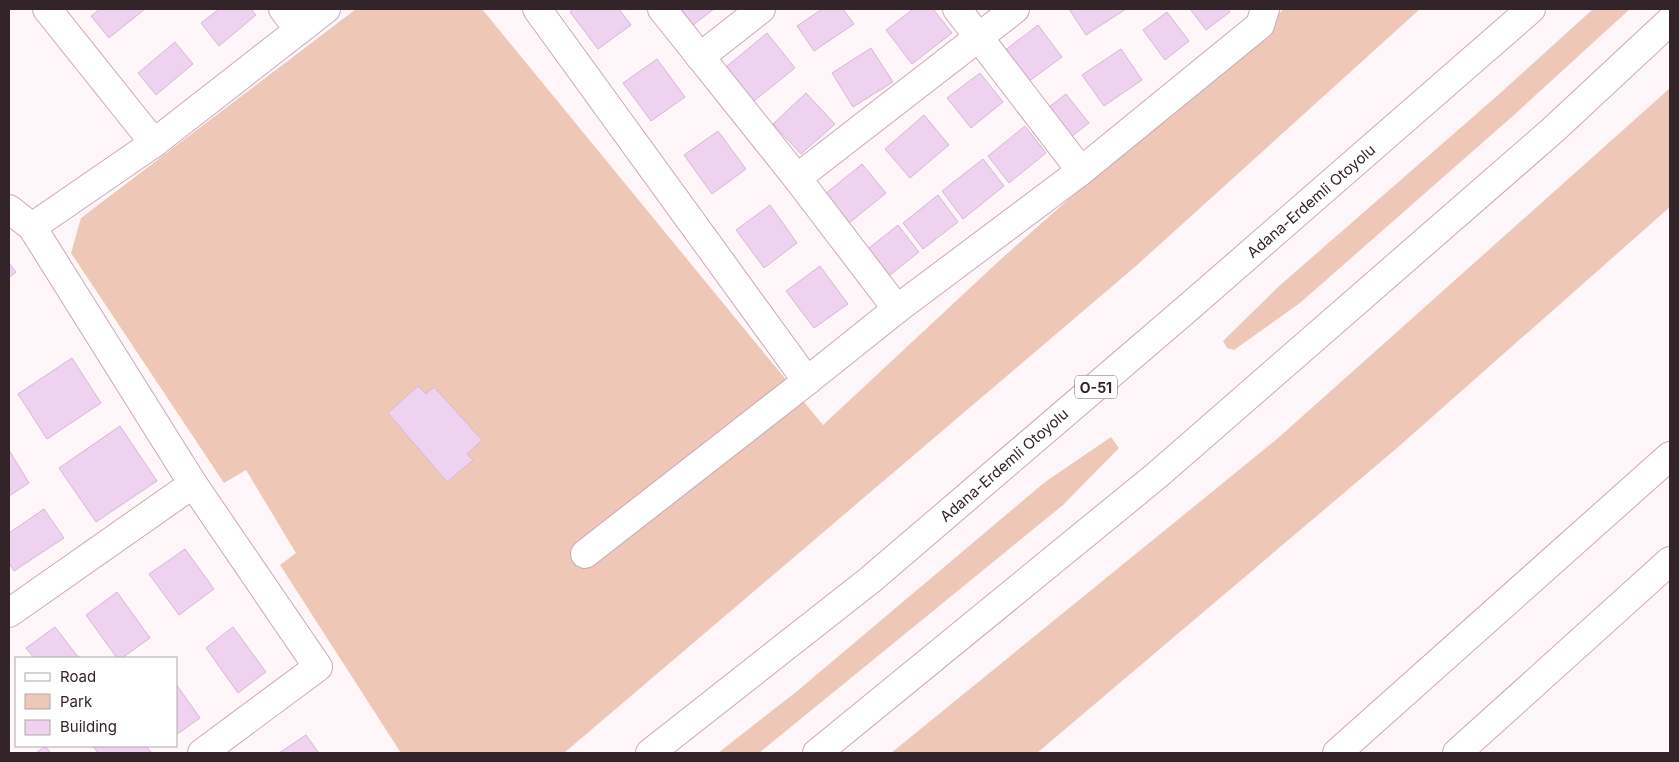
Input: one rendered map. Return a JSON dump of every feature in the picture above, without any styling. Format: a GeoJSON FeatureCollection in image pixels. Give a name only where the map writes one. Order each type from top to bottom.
{"type":"FeatureCollection","features":[{"type":"Feature","properties":{"kind":"main road"},"geometry":{"type":"LineString","coordinates":[[47,9],[154,143]]}},
{"type":"Feature","properties":{"kind":"main road"},"geometry":{"type":"LineString","coordinates":[[283,9],[300,30]]}},
{"type":"Feature","properties":{"kind":"main road"},"geometry":{"type":"LineString","coordinates":[[32,227],[154,143],[326,9]]}},
{"type":"Feature","properties":{"kind":"main road"},"geometry":{"type":"LineString","coordinates":[[537,9],[807,381]]}},
{"type":"Feature","properties":{"kind":"main road"},"geometry":{"type":"LineString","coordinates":[[662,9],[797,178],[896,309]]}},
{"type":"Feature","properties":{"kind":"main road"},"geometry":{"type":"LineString","coordinates":[[700,57],[761,9]]}},
{"type":"Feature","properties":{"kind":"main road"},"geometry":{"type":"LineString","coordinates":[[957,9],[1081,171]]}},
{"type":"Feature","properties":{"kind":"main road"},"geometry":{"type":"LineString","coordinates":[[797,178],[1015,9]]}},
{"type":"Feature","properties":{"kind":"main road"},"geometry":{"type":"LineString","coordinates":[[584,554],[807,381],[896,309],[1081,171],[1260,25],[1265,9]]}},
{"type":"Feature","properties":{"kind":"main road","name":"Adana-Erdemli Otoyolu"},"geometry":{"type":"LineString","coordinates":[[650,753],[870,580],[1182,313],[1531,9]]}},
{"type":"Feature","properties":{"kind":"main road"},"geometry":{"type":"LineString","coordinates":[[817,753],[1156,476],[1553,130],[1670,21]]}},
{"type":"Feature","properties":{"kind":"main road"},"geometry":{"type":"LineString","coordinates":[[9,209],[32,227],[193,484],[318,666],[202,753]]}},
{"type":"Feature","properties":{"kind":"main road"},"geometry":{"type":"LineString","coordinates":[[1337,753],[1670,456]]}},
{"type":"Feature","properties":{"kind":"main road"},"geometry":{"type":"LineString","coordinates":[[9,613],[193,484]]}},
{"type":"Feature","properties":{"kind":"main road"},"geometry":{"type":"LineString","coordinates":[[1457,753],[1670,560]]}},
{"type":"Feature","properties":{"kind":"green space"},"geometry":{"type":"Polygon","coordinates":[[[356,9],[482,9],[823,425],[1000,260],[1284,9],[1420,9],[1136,266],[564,753],[401,753],[280,565],[296,553],[246,470],[224,483],[71,253],[81,218],[356,9]]]}},
{"type":"Feature","properties":{"kind":"green space"},"geometry":{"type":"Polygon","coordinates":[[[1593,9],[1630,9],[1514,115],[1300,303],[1234,350],[1227,348],[1223,341],[1278,287],[1497,96],[1593,9]]]}},
{"type":"Feature","properties":{"kind":"green space"},"geometry":{"type":"Polygon","coordinates":[[[1670,88],[1670,207],[1397,448],[1037,753],[891,753],[1277,439],[1670,88]]]}},
{"type":"Feature","properties":{"kind":"green space"},"geometry":{"type":"Polygon","coordinates":[[[1111,437],[1119,448],[1063,505],[759,753],[718,753],[796,692],[1045,482],[1111,437]]]}},
{"type":"Feature","properties":{"kind":"building"},"geometry":{"type":"Polygon","coordinates":[[[100,9],[145,9],[109,38],[91,16],[100,9]]]}},
{"type":"Feature","properties":{"kind":"building"},"geometry":{"type":"Polygon","coordinates":[[[219,9],[251,9],[256,15],[219,46],[201,23],[219,9]]]}},
{"type":"Feature","properties":{"kind":"building"},"geometry":{"type":"Polygon","coordinates":[[[574,9],[619,9],[631,25],[598,49],[570,12],[574,9]]]}},
{"type":"Feature","properties":{"kind":"building"},"geometry":{"type":"Polygon","coordinates":[[[680,9],[714,9],[693,25],[680,9]]]}},
{"type":"Feature","properties":{"kind":"building"},"geometry":{"type":"Polygon","coordinates":[[[822,9],[843,9],[854,24],[814,51],[797,26],[822,9]]]}},
{"type":"Feature","properties":{"kind":"building"},"geometry":{"type":"Polygon","coordinates":[[[913,9],[933,9],[952,33],[912,64],[886,30],[913,9]]]}},
{"type":"Feature","properties":{"kind":"building"},"geometry":{"type":"Polygon","coordinates":[[[1069,9],[1126,9],[1086,35],[1069,9]]]}},
{"type":"Feature","properties":{"kind":"building"},"geometry":{"type":"Polygon","coordinates":[[[1190,9],[1228,9],[1230,12],[1206,30],[1190,9]]]}},
{"type":"Feature","properties":{"kind":"building"},"geometry":{"type":"Polygon","coordinates":[[[1167,12],[1189,41],[1165,60],[1143,30],[1167,12]]]}},
{"type":"Feature","properties":{"kind":"building"},"geometry":{"type":"Polygon","coordinates":[[[1038,25],[1062,57],[1028,82],[1004,51],[1038,25]]]}},
{"type":"Feature","properties":{"kind":"building"},"geometry":{"type":"Polygon","coordinates":[[[767,33],[795,68],[754,101],[726,67],[767,33]]]}},
{"type":"Feature","properties":{"kind":"building"},"geometry":{"type":"Polygon","coordinates":[[[175,42],[193,64],[156,95],[138,73],[175,42]]]}},
{"type":"Feature","properties":{"kind":"building"},"geometry":{"type":"Polygon","coordinates":[[[871,48],[893,82],[853,107],[832,73],[871,48]]]}},
{"type":"Feature","properties":{"kind":"building"},"geometry":{"type":"Polygon","coordinates":[[[1121,49],[1142,80],[1104,106],[1082,75],[1121,49]]]}},
{"type":"Feature","properties":{"kind":"building"},"geometry":{"type":"Polygon","coordinates":[[[657,59],[685,97],[651,121],[623,83],[657,59]]]}},
{"type":"Feature","properties":{"kind":"building"},"geometry":{"type":"Polygon","coordinates":[[[980,73],[1003,102],[971,128],[947,98],[980,73]]]}},
{"type":"Feature","properties":{"kind":"building"},"geometry":{"type":"Polygon","coordinates":[[[806,93],[835,124],[801,154],[773,124],[806,93]]]}},
{"type":"Feature","properties":{"kind":"building"},"geometry":{"type":"Polygon","coordinates":[[[1066,94],[1089,123],[1071,137],[1049,107],[1066,94]]]}},
{"type":"Feature","properties":{"kind":"building"},"geometry":{"type":"Polygon","coordinates":[[[924,115],[949,145],[910,178],[885,149],[924,115]]]}},
{"type":"Feature","properties":{"kind":"building"},"geometry":{"type":"Polygon","coordinates":[[[1025,126],[1046,153],[1009,183],[988,156],[1025,126]]]}},
{"type":"Feature","properties":{"kind":"building"},"geometry":{"type":"Polygon","coordinates":[[[718,131],[746,169],[712,194],[684,155],[718,131]]]}},
{"type":"Feature","properties":{"kind":"building"},"geometry":{"type":"Polygon","coordinates":[[[983,159],[1004,186],[963,219],[942,191],[983,159]]]}},
{"type":"Feature","properties":{"kind":"building"},"geometry":{"type":"Polygon","coordinates":[[[862,164],[886,193],[843,228],[819,199],[862,164]]]}},
{"type":"Feature","properties":{"kind":"building"},"geometry":{"type":"Polygon","coordinates":[[[938,195],[958,222],[923,249],[903,223],[938,195]]]}},
{"type":"Feature","properties":{"kind":"building"},"geometry":{"type":"Polygon","coordinates":[[[770,205],[797,243],[764,268],[736,230],[770,205]]]}},
{"type":"Feature","properties":{"kind":"building"},"geometry":{"type":"Polygon","coordinates":[[[898,225],[919,252],[885,279],[864,252],[898,225]]]}},
{"type":"Feature","properties":{"kind":"building"},"geometry":{"type":"Polygon","coordinates":[[[9,263],[16,272],[9,278],[9,263]]]}},
{"type":"Feature","properties":{"kind":"building"},"geometry":{"type":"Polygon","coordinates":[[[820,266],[848,304],[814,328],[786,291],[820,266]]]}},
{"type":"Feature","properties":{"kind":"building"},"geometry":{"type":"Polygon","coordinates":[[[72,358],[101,403],[47,439],[18,394],[72,358]]]}},
{"type":"Feature","properties":{"kind":"building"},"geometry":{"type":"Polygon","coordinates":[[[418,386],[426,394],[434,387],[482,440],[467,454],[473,460],[447,482],[388,413],[418,386]]]}},
{"type":"Feature","properties":{"kind":"building"},"geometry":{"type":"Polygon","coordinates":[[[120,426],[157,481],[96,522],[59,468],[120,426]]]}},
{"type":"Feature","properties":{"kind":"building"},"geometry":{"type":"Polygon","coordinates":[[[9,450],[29,483],[9,496],[9,450]]]}},
{"type":"Feature","properties":{"kind":"building"},"geometry":{"type":"Polygon","coordinates":[[[44,509],[64,538],[14,571],[9,563],[9,533],[44,509]]]}},
{"type":"Feature","properties":{"kind":"building"},"geometry":{"type":"Polygon","coordinates":[[[185,549],[214,589],[179,615],[149,574],[185,549]]]}},
{"type":"Feature","properties":{"kind":"building"},"geometry":{"type":"Polygon","coordinates":[[[117,592],[150,638],[123,657],[116,657],[86,615],[117,592]]]}},
{"type":"Feature","properties":{"kind":"building"},"geometry":{"type":"Polygon","coordinates":[[[55,627],[78,657],[33,657],[26,648],[55,627]]]}},
{"type":"Feature","properties":{"kind":"building"},"geometry":{"type":"Polygon","coordinates":[[[233,627],[266,672],[238,693],[206,648],[233,627]]]}},
{"type":"Feature","properties":{"kind":"building"},"geometry":{"type":"Polygon","coordinates":[[[178,687],[200,718],[178,734],[178,687]]]}},
{"type":"Feature","properties":{"kind":"building"},"geometry":{"type":"Polygon","coordinates":[[[306,735],[319,753],[279,753],[306,735]]]}},
{"type":"Feature","properties":{"kind":"building"},"geometry":{"type":"Polygon","coordinates":[[[46,747],[51,753],[36,753],[46,747]]]}},
{"type":"Feature","properties":{"kind":"building"},"geometry":{"type":"Polygon","coordinates":[[[94,747],[147,747],[152,753],[98,753],[94,747]]]}}]}
